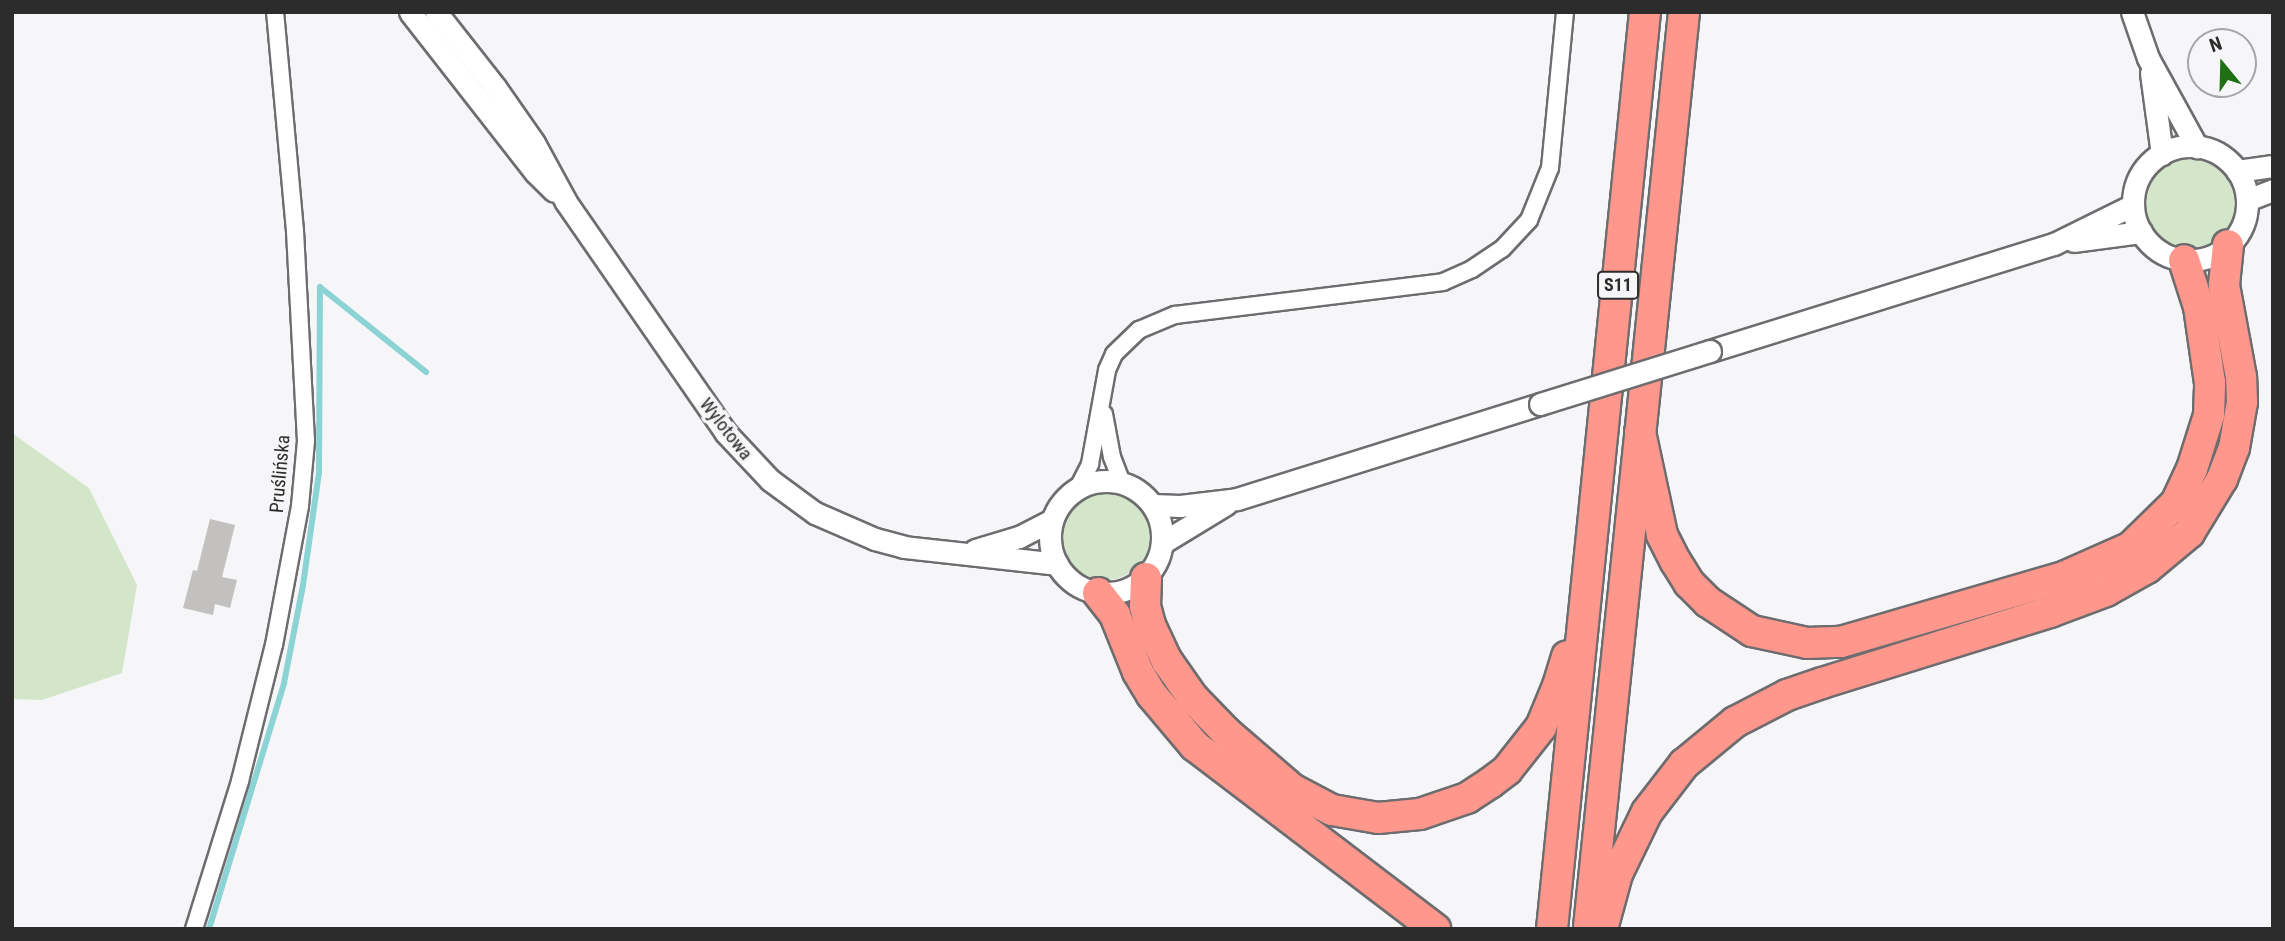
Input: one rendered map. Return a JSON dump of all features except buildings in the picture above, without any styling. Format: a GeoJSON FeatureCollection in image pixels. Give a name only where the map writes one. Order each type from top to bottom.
{"type":"FeatureCollection","features":[{"type":"Feature","properties":{"kind":"highway","name":"S11"},"geometry":{"type":"LineString","coordinates":[[1552,929],[1645,12]]}},
{"type":"Feature","properties":{"kind":"highway","name":"S11"},"geometry":{"type":"LineString","coordinates":[[1589,929],[1684,12]]}},
{"type":"Feature","properties":{"kind":"highway"},"geometry":{"type":"LineString","coordinates":[[1602,929],[1617,874],[1647,812],[1684,764],[1735,722],[1787,695],[2050,612],[2106,591],[2147,568],[2189,533],[2222,479],[2234,448],[2242,402],[2241,377],[2224,285],[2228,245]]}},
{"type":"Feature","properties":{"kind":"highway"},"geometry":{"type":"LineString","coordinates":[[1640,432],[1662,535],[1676,562],[1689,583],[1708,602],[1752,631],[1807,643],[1841,642],[2066,576],[2131,547],[2176,503],[2192,469],[2209,415],[2210,383],[2199,307],[2184,260]]}},
{"type":"Feature","properties":{"kind":"highway"},"geometry":{"type":"LineString","coordinates":[[1146,578],[1145,606],[1150,625],[1167,661],[1192,698],[1226,732],[1292,789],[1311,800],[1332,810],[1378,818],[1400,817],[1420,814],[1466,798],[1507,770],[1526,748],[1541,727],[1558,686],[1591,557]]}},
{"type":"Feature","properties":{"kind":"highway"},"geometry":{"type":"LineString","coordinates":[[1098,593],[1115,615],[1148,689],[1195,746],[1435,929]]}},
{"type":"Feature","properties":{"kind":"street","name":"Pruślińska"},"geometry":{"type":"LineString","coordinates":[[194,929],[240,780],[274,645],[300,506],[306,441],[295,231],[275,12]]}},
{"type":"Feature","properties":{"kind":"street","name":"Wylotowa"},"geometry":{"type":"LineString","coordinates":[[410,12],[536,173],[566,202]]}},
{"type":"Feature","properties":{"kind":"street","name":"Wylotowa"},"geometry":{"type":"LineString","coordinates":[[436,12],[495,87],[534,143],[566,202],[724,432],[770,480],[815,513],[844,528],[904,547],[1057,564]]}},
{"type":"Feature","properties":{"kind":"street"},"geometry":{"type":"LineString","coordinates":[[1078,488],[1090,464],[1107,370],[1114,354],[1139,330],[1175,315],[1443,282],[1472,269],[1502,249],[1529,220],[1547,177],[1565,12]]}},
{"type":"Feature","properties":{"kind":"street"},"geometry":{"type":"LineString","coordinates":[[2132,12],[2148,58],[2197,147]]}},
{"type":"Feature","properties":{"kind":"street"},"geometry":{"type":"LineString","coordinates":[[2148,58],[2162,154]]}},
{"type":"Feature","properties":{"kind":"street"},"geometry":{"type":"LineString","coordinates":[[2183,147],[2197,147],[2223,157],[2237,171],[2247,200],[2246,219],[2240,232],[2228,245],[2210,257],[2184,260],[2159,251],[2141,232],[2133,205],[2143,172],[2162,154],[2183,147]]}},
{"type":"Feature","properties":{"kind":"street"},"geometry":{"type":"LineString","coordinates":[[2237,171],[2273,166]]}},
{"type":"Feature","properties":{"kind":"street"},"geometry":{"type":"LineString","coordinates":[[2247,200],[2273,190]]}},
{"type":"Feature","properties":{"kind":"street"},"geometry":{"type":"LineString","coordinates":[[1153,505],[1237,499],[2054,244],[2133,205]]}},
{"type":"Feature","properties":{"kind":"street"},"geometry":{"type":"LineString","coordinates":[[2054,244],[2141,232]]}},
{"type":"Feature","properties":{"kind":"street"},"geometry":{"type":"LineString","coordinates":[[1102,405],[1112,457],[1122,483]]}},
{"type":"Feature","properties":{"kind":"street"},"geometry":{"type":"LineString","coordinates":[[1098,481],[1122,483],[1144,496],[1153,505],[1162,530],[1163,543],[1160,556],[1146,578],[1124,591],[1098,593],[1075,585],[1057,564],[1050,541],[1052,520],[1062,502],[1078,488],[1098,481]]}},
{"type":"Feature","properties":{"kind":"street"},"geometry":{"type":"LineString","coordinates":[[1163,543],[1237,499]]}},
{"type":"Feature","properties":{"kind":"street","name":"Wylotowa"},"geometry":{"type":"LineString","coordinates":[[963,553],[1019,537],[1052,520]]}},
{"type":"Feature","properties":{"kind":"green space"},"geometry":{"type":"Polygon","coordinates":[[[2191,159],[2209,162],[2224,172],[2234,187],[2237,205],[2234,223],[2224,238],[2209,248],[2191,251],[2173,248],[2158,238],[2148,223],[2145,205],[2148,187],[2158,172],[2173,162],[2191,159]]]}},
{"type":"Feature","properties":{"kind":"green space"},"geometry":{"type":"Polygon","coordinates":[[[12,433],[89,488],[137,585],[122,673],[42,700],[12,699],[12,433]]]}},
{"type":"Feature","properties":{"kind":"green space"},"geometry":{"type":"Polygon","coordinates":[[[1106,492],[1131,499],[1143,511],[1150,536],[1143,561],[1131,573],[1106,580],[1081,573],[1069,561],[1062,536],[1069,511],[1081,499],[1106,492]]]}},
{"type":"Feature","properties":{"kind":"waterway"},"geometry":{"type":"LineString","coordinates":[[209,929],[284,683],[303,585],[319,472],[320,287],[426,372]]}}]}
